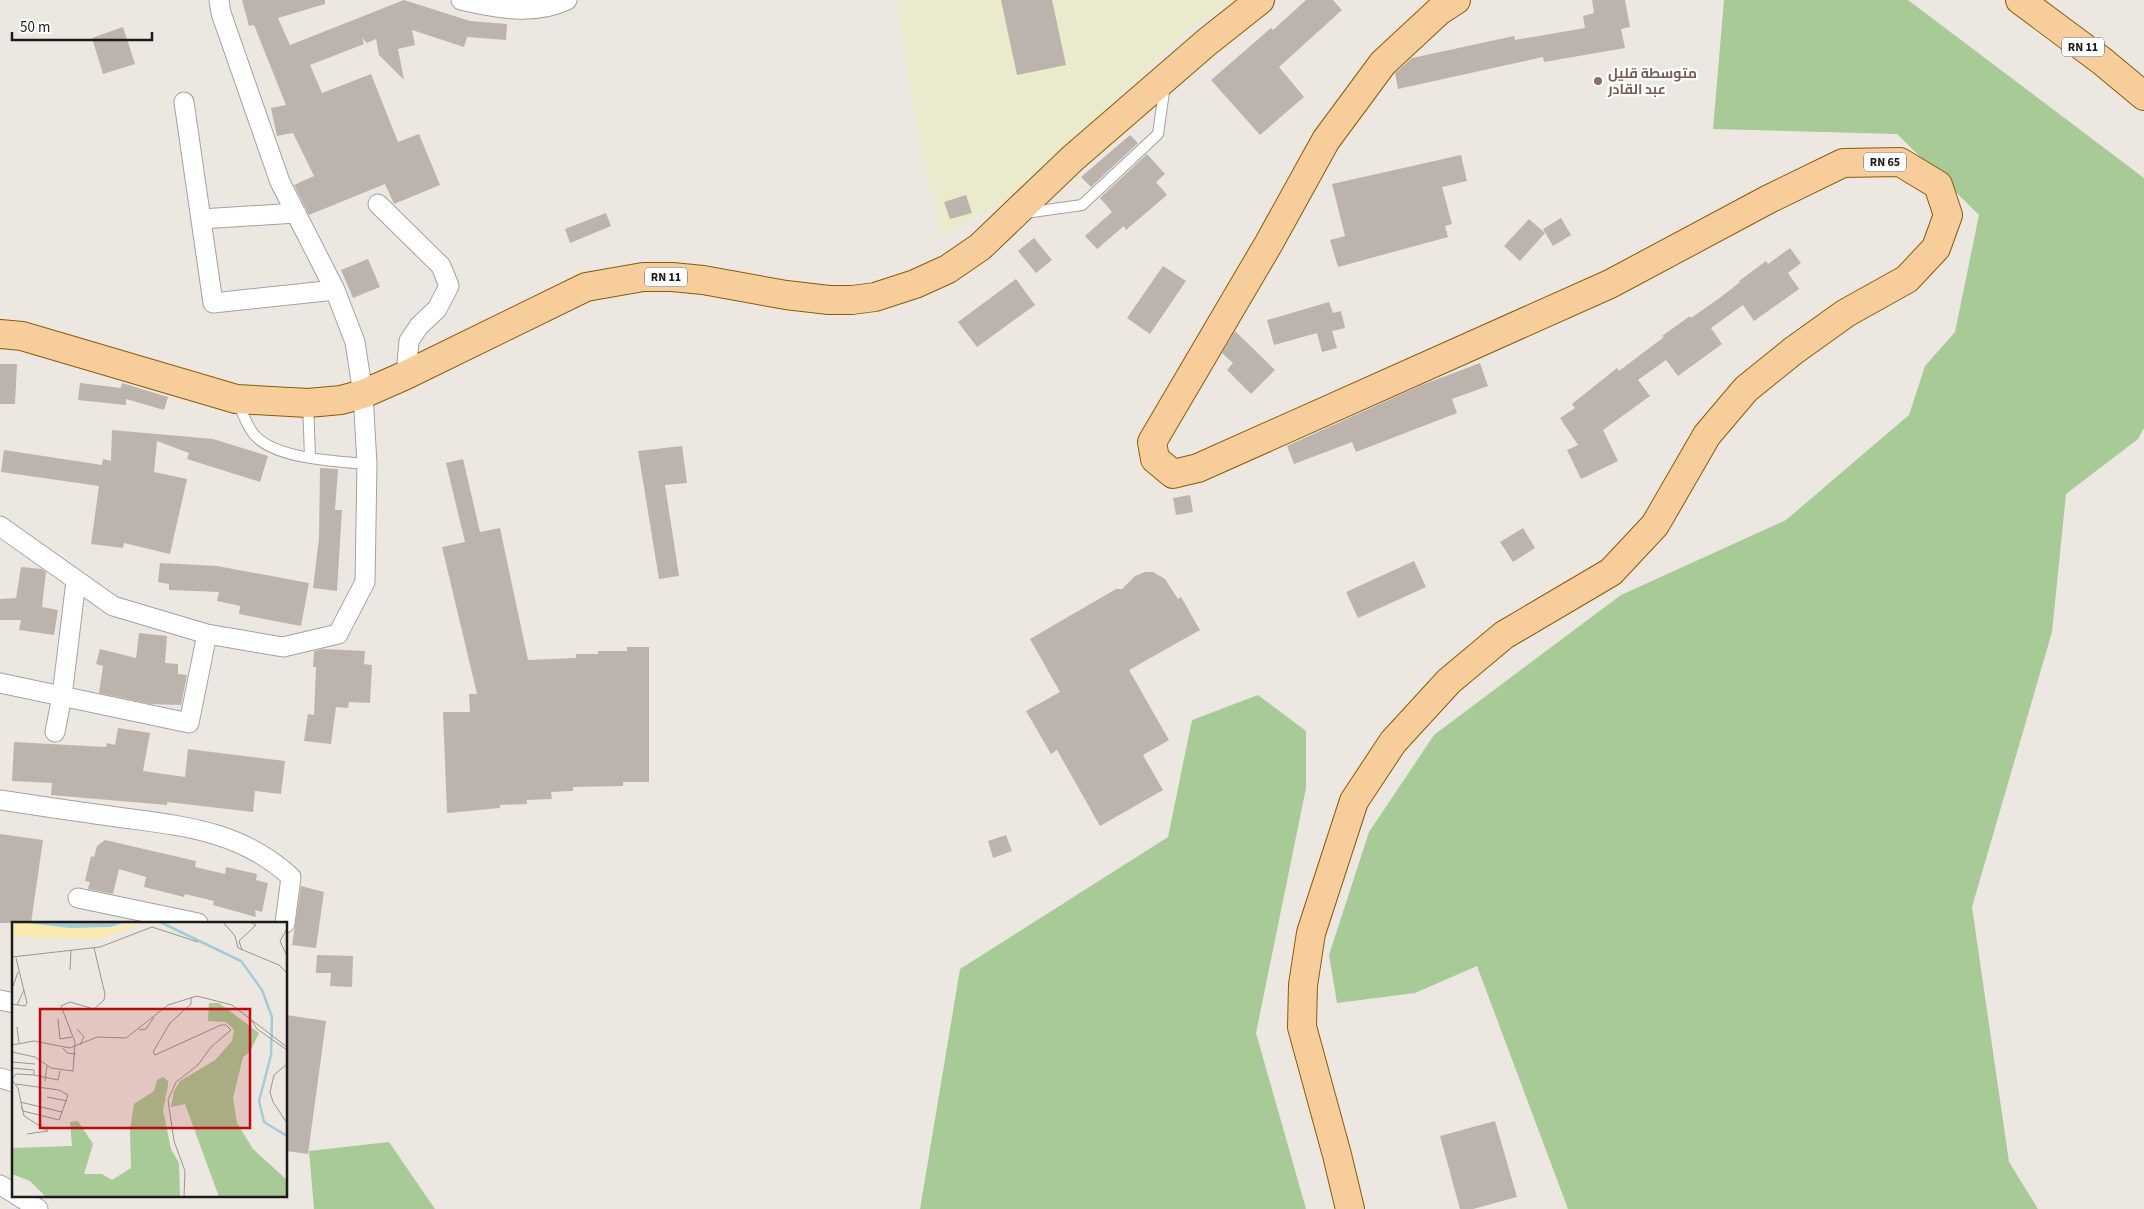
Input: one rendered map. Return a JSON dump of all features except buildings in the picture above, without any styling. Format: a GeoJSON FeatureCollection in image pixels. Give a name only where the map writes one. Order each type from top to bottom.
{"type":"FeatureCollection","features":[{"type":"Feature","properties":{"kind":"main road","name":"RN 11"},"geometry":{"type":"LineString","coordinates":[[0,334],[22,336],[236,399],[308,403],[341,400],[363,394],[586,287],[643,277],[672,277],[703,280],[786,296],[829,300],[875,297],[915,284],[948,269],[980,247],[1073,158],[1166,77],[1260,0]]}},
{"type":"Feature","properties":{"kind":"main road","name":"RN 65"},"geometry":{"type":"LineString","coordinates":[[1350,1209],[1302,1027],[1303,985],[1311,933],[1354,801],[1393,742],[1449,681],[1504,635],[1611,572],[1655,525],[1707,435],[1746,389],[1846,312],[1907,279],[1936,248],[1948,215],[1938,184],[1900,162],[1843,163],[1610,284],[1198,468],[1173,474],[1155,458],[1152,442],[1269,243],[1326,140],[1383,63],[1439,11],[1456,0]]}},
{"type":"Feature","properties":{"kind":"main road","name":"RN 11"},"geometry":{"type":"LineString","coordinates":[[2020,0],[2102,61],[2144,96]]}},
{"type":"Feature","properties":{"kind":"street"},"geometry":{"type":"LineString","coordinates":[[0,526],[113,606],[207,634],[282,647],[338,634],[365,582],[367,464],[363,394],[356,342],[335,290],[280,182],[221,13],[219,0]]}},
{"type":"Feature","properties":{"kind":"street"},"geometry":{"type":"LineString","coordinates":[[461,0],[491,7],[519,9],[558,4],[567,0]]}},
{"type":"Feature","properties":{"kind":"street"},"geometry":{"type":"LineString","coordinates":[[184,102],[213,303],[335,290]]}},
{"type":"Feature","properties":{"kind":"street"},"geometry":{"type":"LineString","coordinates":[[378,204],[442,266],[450,286],[437,309],[419,326],[409,341],[406,375]]}},
{"type":"Feature","properties":{"kind":"street"},"geometry":{"type":"LineString","coordinates":[[201,219],[296,212]]}},
{"type":"Feature","properties":{"kind":"street"},"geometry":{"type":"LineString","coordinates":[[55,732],[62,696],[76,581]]}},
{"type":"Feature","properties":{"kind":"street"},"geometry":{"type":"LineString","coordinates":[[0,683],[189,722],[207,634]]}},
{"type":"Feature","properties":{"kind":"street"},"geometry":{"type":"LineString","coordinates":[[0,800],[177,825],[230,838],[275,862],[291,877],[285,922]]}},
{"type":"Feature","properties":{"kind":"street"},"geometry":{"type":"LineString","coordinates":[[78,898],[193,922]]}},
{"type":"Feature","properties":{"kind":"street"},"geometry":{"type":"LineString","coordinates":[[0,1185],[12,1192]]}},
{"type":"Feature","properties":{"kind":"street"},"geometry":{"type":"LineString","coordinates":[[18,1196],[38,1209]]}},
{"type":"Feature","properties":{"kind":"lane"},"geometry":{"type":"LineString","coordinates":[[1014,214],[1082,205],[1158,134],[1166,77]]}},
{"type":"Feature","properties":{"kind":"lane"},"geometry":{"type":"LineString","coordinates":[[236,399],[253,434],[277,450],[310,457],[367,464]]}},
{"type":"Feature","properties":{"kind":"lane"},"geometry":{"type":"LineString","coordinates":[[308,403],[310,457]]}},
{"type":"Feature","properties":{"kind":"green space"},"geometry":{"type":"Polygon","coordinates":[[[897,0],[1236,0],[1191,28],[1014,197],[942,236],[919,141],[897,0]]]}},
{"type":"Feature","properties":{"kind":"green space"},"geometry":{"type":"Polygon","coordinates":[[[1724,0],[1908,0],[2144,178],[2144,428],[2138,439],[2066,494],[2052,632],[1972,907],[2009,1162],[2038,1209],[1568,1209],[1477,966],[1415,993],[1337,1003],[1329,955],[1369,832],[1434,735],[1621,595],[1786,520],[1909,415],[1925,366],[1955,332],[1979,215],[1897,134],[1713,129],[1724,0]]]}},
{"type":"Feature","properties":{"kind":"green space"},"geometry":{"type":"Polygon","coordinates":[[[1258,695],[1306,731],[1306,788],[1256,1033],[1306,1209],[920,1209],[960,969],[1168,837],[1192,720],[1258,695]]]}},
{"type":"Feature","properties":{"kind":"green space"},"geometry":{"type":"Polygon","coordinates":[[[389,1142],[435,1209],[314,1209],[309,1151],[389,1142]]]}},
{"type":"Feature","properties":{"kind":"place","name":"متوسطة قليل عبد القادر"},"geometry":{"type":"Point","coordinates":[1598,81]}}]}
